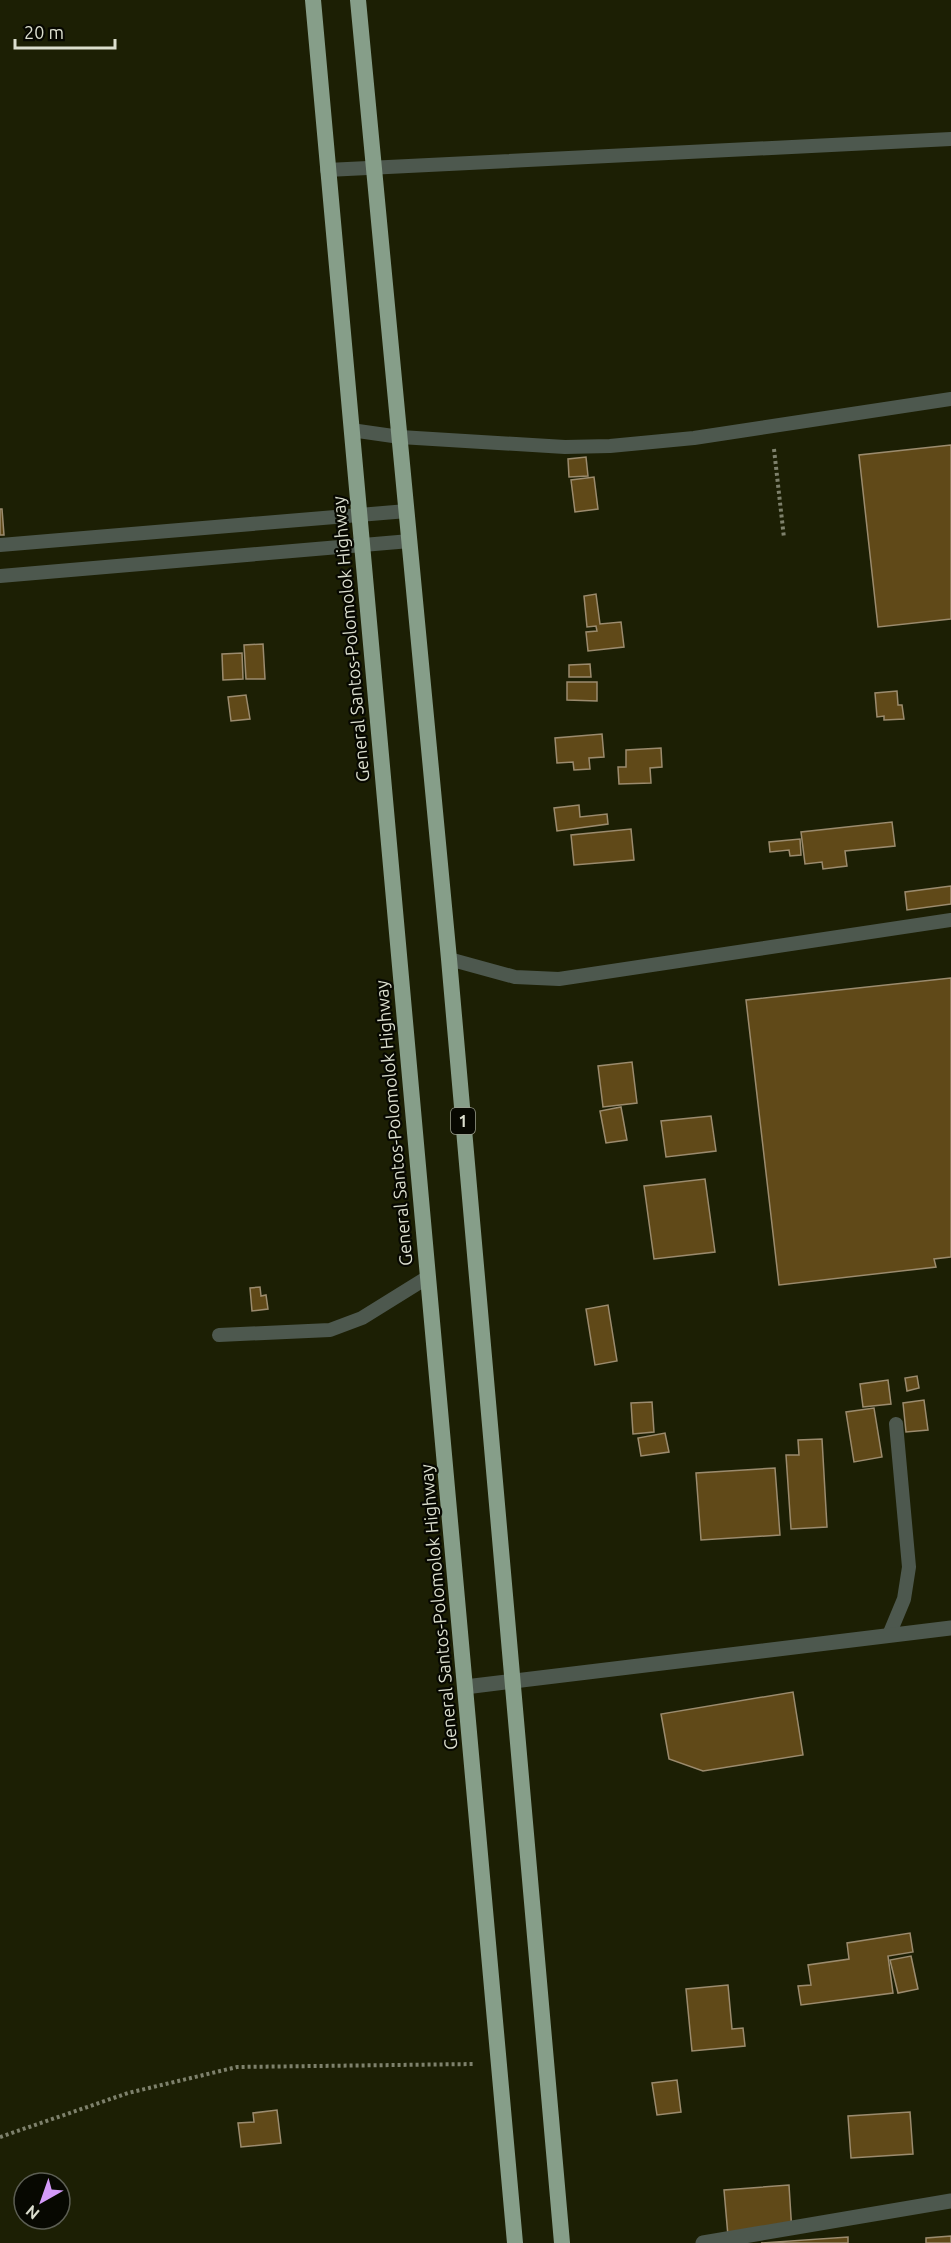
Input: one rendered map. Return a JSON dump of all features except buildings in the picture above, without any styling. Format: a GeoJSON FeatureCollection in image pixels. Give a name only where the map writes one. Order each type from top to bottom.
{"type":"FeatureCollection","features":[{"type":"Feature","properties":{"kind":"highway","name":"General Santos-Polomolok Highway"},"geometry":{"type":"LineString","coordinates":[[313,0],[515,2243]]}},
{"type":"Feature","properties":{"kind":"highway","name":"1"},"geometry":{"type":"LineString","coordinates":[[358,0],[449,959],[562,2243]]}},
{"type":"Feature","properties":{"kind":"street"},"geometry":{"type":"LineString","coordinates":[[465,1687],[951,1628]]}},
{"type":"Feature","properties":{"kind":"street"},"geometry":{"type":"LineString","coordinates":[[703,2243],[951,2201]]}},
{"type":"Feature","properties":{"kind":"lane"},"geometry":{"type":"LineString","coordinates":[[327,170],[951,139]]}},
{"type":"Feature","properties":{"kind":"lane"},"geometry":{"type":"LineString","coordinates":[[351,430],[400,437],[565,447],[610,446],[694,438],[951,399]]}},
{"type":"Feature","properties":{"kind":"lane"},"geometry":{"type":"LineString","coordinates":[[0,545],[407,511]]}},
{"type":"Feature","properties":{"kind":"lane"},"geometry":{"type":"LineString","coordinates":[[0,576],[410,541]]}},
{"type":"Feature","properties":{"kind":"lane"},"geometry":{"type":"LineString","coordinates":[[449,959],[515,977],[560,980],[951,920]]}},
{"type":"Feature","properties":{"kind":"lane"},"geometry":{"type":"LineString","coordinates":[[219,1335],[330,1330],[362,1318],[428,1277]]}},
{"type":"Feature","properties":{"kind":"lane"},"geometry":{"type":"LineString","coordinates":[[889,1635],[904,1599],[909,1567],[896,1424]]}},
{"type":"Feature","properties":{"kind":"path"},"geometry":{"type":"LineString","coordinates":[[771,426],[783,538]]}},
{"type":"Feature","properties":{"kind":"path"},"geometry":{"type":"LineString","coordinates":[[0,2137],[128,2093],[237,2067],[500,2064]]}}]}
